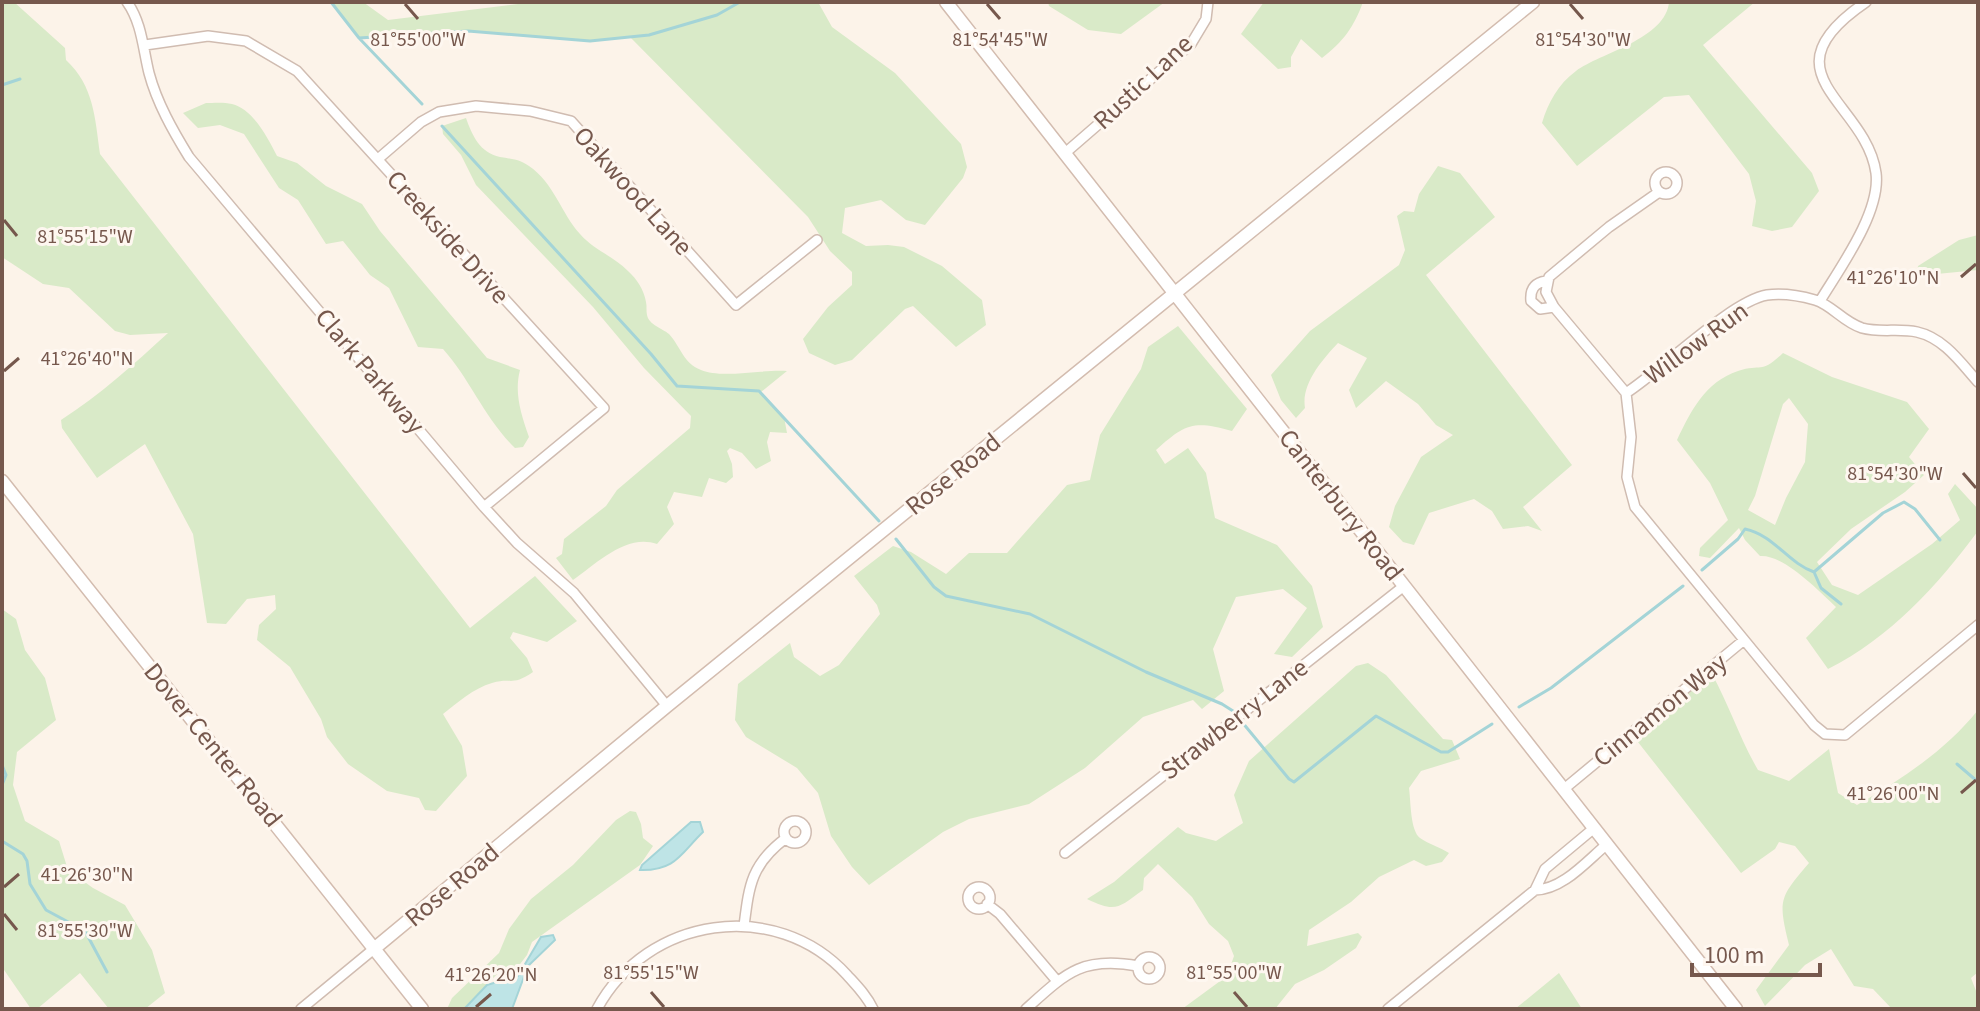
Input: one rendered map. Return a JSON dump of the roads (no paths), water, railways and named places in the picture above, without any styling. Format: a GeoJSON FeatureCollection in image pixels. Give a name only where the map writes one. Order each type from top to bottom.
{"type":"FeatureCollection","features":[{"type":"Feature","properties":{"kind":"street","name":"Clark Parkway"},"geometry":{"type":"LineString","coordinates":[[127,2],[145,45],[150,73],[160,100],[171,127],[189,157],[484,507],[517,543],[574,593],[667,706]]}},
{"type":"Feature","properties":{"kind":"street","name":"Canterbury Road"},"geometry":{"type":"LineString","coordinates":[[946,2],[1736,1009]]}},
{"type":"Feature","properties":{"kind":"street","name":"Rustic Lane"},"geometry":{"type":"LineString","coordinates":[[1064,154],[1191,44],[1206,19],[1208,2]]}},
{"type":"Feature","properties":{"kind":"street","name":"Rose Road"},"geometry":{"type":"LineString","coordinates":[[375,948],[667,706],[1533,2]]}},
{"type":"Feature","properties":{"kind":"street"},"geometry":{"type":"LineString","coordinates":[[1820,301],[1872,212],[1875,195],[1876,173],[1868,149],[1827,88],[1819,67],[1820,54],[1833,27],[1866,2]]}},
{"type":"Feature","properties":{"kind":"street","name":"Creekside Drive"},"geometry":{"type":"LineString","coordinates":[[145,45],[208,36],[246,41],[297,71],[604,408],[484,507]]}},
{"type":"Feature","properties":{"kind":"street","name":"Oakwood Lane"},"geometry":{"type":"LineString","coordinates":[[378,159],[421,122],[439,112],[476,106],[530,111],[571,121],[736,305],[817,240]]}},
{"type":"Feature","properties":{"kind":"street"},"geometry":{"type":"LineString","coordinates":[[1554,307],[1540,309],[1531,301],[1534,286],[1546,281],[1609,227],[1659,192]]}},
{"type":"Feature","properties":{"kind":"street"},"geometry":{"type":"LineString","coordinates":[[1546,281],[1546,292],[1554,307],[1626,393]]}},
{"type":"Feature","properties":{"kind":"street","name":"Willow Run"},"geometry":{"type":"LineString","coordinates":[[1626,393],[1742,304],[1765,295],[1820,301],[1848,323],[1868,329],[1918,332],[1938,341],[1978,382]]}},
{"type":"Feature","properties":{"kind":"street","name":"Cinnamon Way"},"geometry":{"type":"LineString","coordinates":[[1564,789],[1744,640],[1635,507],[1627,477],[1631,437],[1626,393]]}},
{"type":"Feature","properties":{"kind":"street","name":"Dover Center Road"},"geometry":{"type":"LineString","coordinates":[[2,481],[422,1009]]}},
{"type":"Feature","properties":{"kind":"street","name":"Strawberry Lane"},"geometry":{"type":"LineString","coordinates":[[1065,853],[1404,586]]}},
{"type":"Feature","properties":{"kind":"street"},"geometry":{"type":"LineString","coordinates":[[1744,640],[1814,725],[1825,734],[1845,735],[1978,625]]}},
{"type":"Feature","properties":{"kind":"street"},"geometry":{"type":"LineString","coordinates":[[1388,1009],[1535,890],[1545,869],[1593,829]]}},
{"type":"Feature","properties":{"kind":"street"},"geometry":{"type":"LineString","coordinates":[[744,926],[749,886],[755,871],[768,851],[786,838]]}},
{"type":"Feature","properties":{"kind":"street"},"geometry":{"type":"LineString","coordinates":[[1535,890],[1547,890],[1561,882],[1606,845]]}},
{"type":"Feature","properties":{"kind":"street"},"geometry":{"type":"LineString","coordinates":[[987,904],[1000,914],[1057,981]]}},
{"type":"Feature","properties":{"kind":"street"},"geometry":{"type":"LineString","coordinates":[[597,1009],[625,971],[664,944],[709,928],[744,926],[772,929],[810,944],[834,961],[868,999],[873,1009]]}},
{"type":"Feature","properties":{"kind":"street"},"geometry":{"type":"LineString","coordinates":[[301,1009],[375,948]]}},
{"type":"Feature","properties":{"kind":"street"},"geometry":{"type":"LineString","coordinates":[[1026,1009],[1057,981],[1091,963],[1116,962],[1138,966]]}},
{"type":"Feature","properties":{"kind":"water"},"geometry":{"type":"Polygon","coordinates":[[[691,822],[700,822],[703,832],[683,854],[662,867],[640,870],[642,865],[691,822]]]}},
{"type":"Feature","properties":{"kind":"water"},"geometry":{"type":"Polygon","coordinates":[[[553,935],[555,940],[528,966],[512,1009],[464,1009],[487,985],[518,976],[541,937],[553,935]]]}},
{"type":"Feature","properties":{"kind":"waterway"},"geometry":{"type":"LineString","coordinates":[[331,2],[359,38],[422,104]]}},
{"type":"Feature","properties":{"kind":"waterway"},"geometry":{"type":"LineString","coordinates":[[359,38],[468,31],[590,41],[649,35],[717,15],[740,2]]}},
{"type":"Feature","properties":{"kind":"waterway"},"geometry":{"type":"LineString","coordinates":[[2,85],[20,79]]}},
{"type":"Feature","properties":{"kind":"waterway"},"geometry":{"type":"LineString","coordinates":[[442,126],[677,386],[759,391],[879,521]]}},
{"type":"Feature","properties":{"kind":"waterway"},"geometry":{"type":"LineString","coordinates":[[1702,570],[1738,539],[1745,529],[1764,537],[1814,572],[1883,513],[1904,502],[1915,509],[1940,540]]}},
{"type":"Feature","properties":{"kind":"waterway"},"geometry":{"type":"LineString","coordinates":[[896,539],[934,587],[946,596],[1030,614],[1233,711]]}},
{"type":"Feature","properties":{"kind":"waterway"},"geometry":{"type":"LineString","coordinates":[[1814,572],[1821,588],[1841,604]]}},
{"type":"Feature","properties":{"kind":"waterway"},"geometry":{"type":"LineString","coordinates":[[1519,707],[1551,688],[1683,586]]}},
{"type":"Feature","properties":{"kind":"waterway"},"geometry":{"type":"LineString","coordinates":[[1242,722],[1294,782],[1376,716],[1441,752],[1448,752],[1492,724]]}},
{"type":"Feature","properties":{"kind":"waterway"},"geometry":{"type":"LineString","coordinates":[[1957,764],[1978,782]]}},
{"type":"Feature","properties":{"kind":"waterway"},"geometry":{"type":"LineString","coordinates":[[2,765],[6,775],[2,785]]}},
{"type":"Feature","properties":{"kind":"waterway"},"geometry":{"type":"LineString","coordinates":[[2,841],[23,854],[30,884],[46,910],[85,931],[107,972]]}}]}
